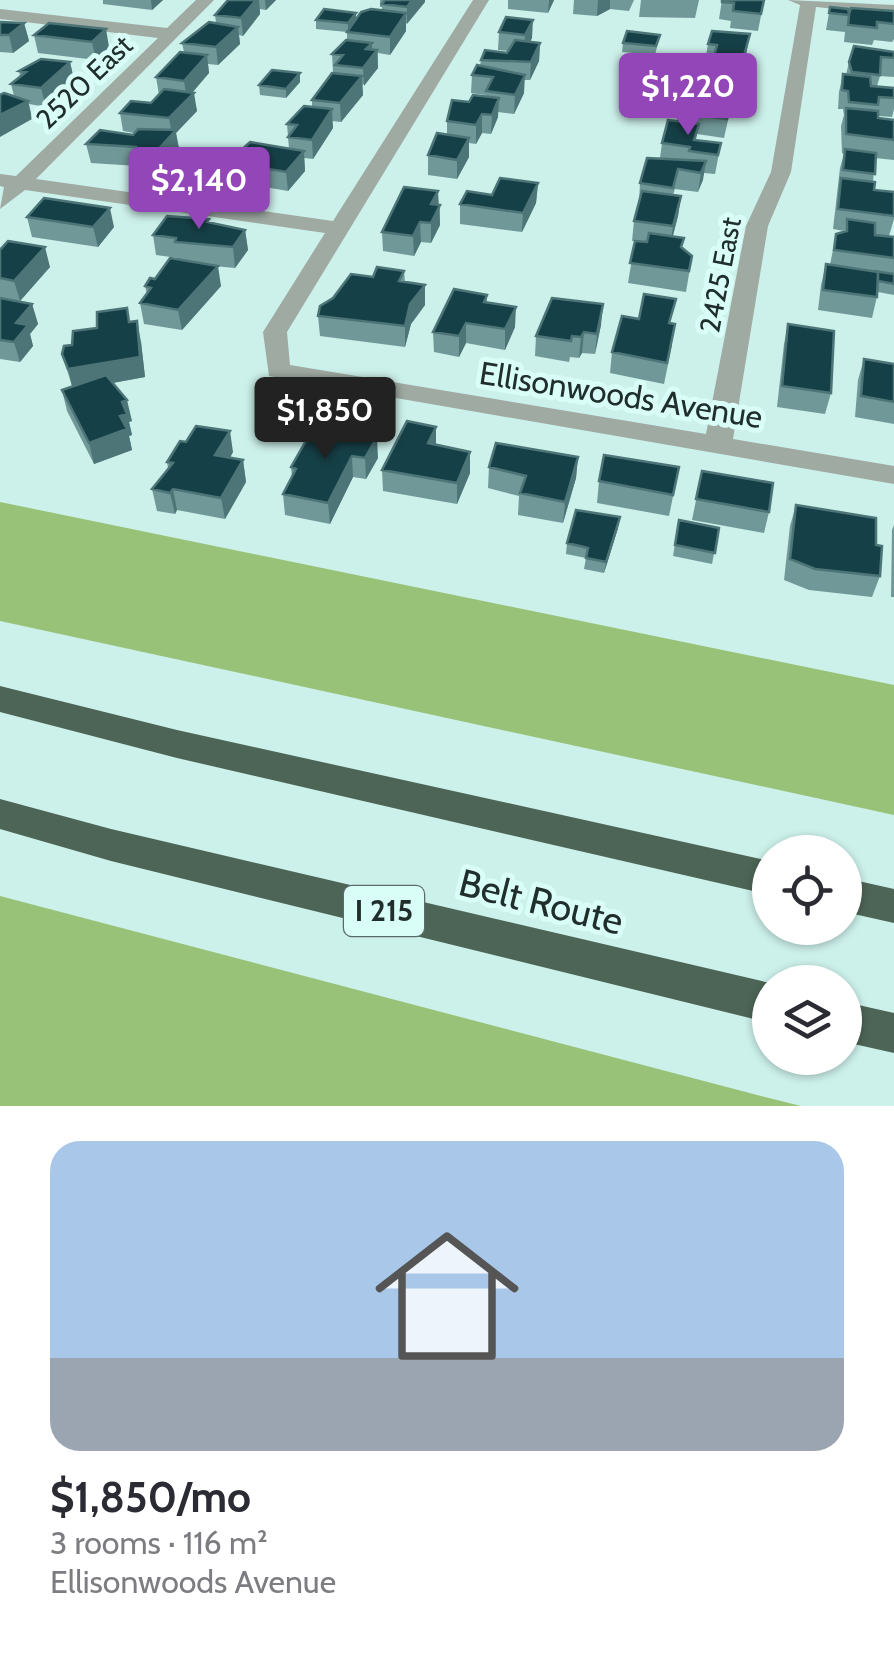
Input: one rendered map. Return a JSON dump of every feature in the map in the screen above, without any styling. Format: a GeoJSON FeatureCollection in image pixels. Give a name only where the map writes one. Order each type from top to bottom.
{"type":"FeatureCollection","features":[{"type":"Feature","properties":{"kind":"highway"},"geometry":{"type":"LineString","coordinates":[[0,699],[177,744],[752,874]]}},
{"type":"Feature","properties":{"kind":"highway","name":"Belt Route"},"geometry":{"type":"LineString","coordinates":[[0,814],[111,845],[752,1000]]}},
{"type":"Feature","properties":{"kind":"highway"},"geometry":{"type":"LineString","coordinates":[[862,899],[894,906]]}},
{"type":"Feature","properties":{"kind":"highway"},"geometry":{"type":"LineString","coordinates":[[862,1026],[894,1033]]}},
{"type":"Feature","properties":{"kind":"street","name":"2520 East"},"geometry":{"type":"LineString","coordinates":[[0,203],[10,182],[206,0]]}},
{"type":"Feature","properties":{"kind":"street"},"geometry":{"type":"LineString","coordinates":[[10,182],[339,228],[480,0]]}},
{"type":"Feature","properties":{"kind":"street"},"geometry":{"type":"LineString","coordinates":[[803,1],[894,10]]}},
{"type":"Feature","properties":{"kind":"street","name":"2425 East"},"geometry":{"type":"LineString","coordinates":[[718,446],[757,226],[781,172],[803,1]]}},
{"type":"Feature","properties":{"kind":"street"},"geometry":{"type":"LineString","coordinates":[[0,14],[172,34]]}},
{"type":"Feature","properties":{"kind":"street","name":"Ellisonwoods Avenue"},"geometry":{"type":"LineString","coordinates":[[339,228],[275,332],[278,371],[894,475]]}},
{"type":"Feature","properties":{"kind":"green space"},"geometry":{"type":"Polygon","coordinates":[[[0,502],[894,685],[894,815],[0,621],[0,502]]]}},
{"type":"Feature","properties":{"kind":"green space"},"geometry":{"type":"Polygon","coordinates":[[[0,896],[761,1096],[801,1106],[0,1106],[0,896]]]}},
{"type":"Feature","properties":{"kind":"building"},"geometry":{"type":"Polygon","coordinates":[[[228,0],[256,0],[241,18],[215,15],[228,0]]]}},
{"type":"Feature","properties":{"kind":"building"},"geometry":{"type":"Polygon","coordinates":[[[385,0],[412,0],[407,7],[382,4],[385,0]]]}},
{"type":"Feature","properties":{"kind":"building"},"geometry":{"type":"Polygon","coordinates":[[[722,0],[764,0],[761,14],[733,11],[734,3],[722,0]]]}},
{"type":"Feature","properties":{"kind":"building"},"geometry":{"type":"Polygon","coordinates":[[[830,7],[848,9],[849,14],[851,8],[894,11],[894,24],[877,22],[877,28],[848,25],[849,15],[829,13],[830,7]]]}},
{"type":"Feature","properties":{"kind":"building"},"geometry":{"type":"Polygon","coordinates":[[[324,9],[356,13],[348,23],[316,20],[324,9]]]}},
{"type":"Feature","properties":{"kind":"building"},"geometry":{"type":"Polygon","coordinates":[[[371,9],[406,13],[390,37],[347,32],[361,12],[371,9]]]}},
{"type":"Feature","properties":{"kind":"building"},"geometry":{"type":"Polygon","coordinates":[[[506,17],[533,20],[525,35],[499,32],[506,17]]]}},
{"type":"Feature","properties":{"kind":"building"},"geometry":{"type":"Polygon","coordinates":[[[0,22],[24,23],[9,35],[0,35],[0,22]]]}},
{"type":"Feature","properties":{"kind":"building"},"geometry":{"type":"Polygon","coordinates":[[[209,22],[238,27],[216,47],[182,43],[209,22]]]}},
{"type":"Feature","properties":{"kind":"building"},"geometry":{"type":"Polygon","coordinates":[[[49,23],[106,29],[92,42],[34,35],[49,23]]]}},
{"type":"Feature","properties":{"kind":"building"},"geometry":{"type":"Polygon","coordinates":[[[627,31],[660,35],[656,46],[623,43],[627,31]]]}},
{"type":"Feature","properties":{"kind":"building"},"geometry":{"type":"Polygon","coordinates":[[[712,31],[750,34],[743,59],[714,56],[717,45],[708,44],[712,31]]]}},
{"type":"Feature","properties":{"kind":"building"},"geometry":{"type":"Polygon","coordinates":[[[346,40],[372,43],[366,49],[377,50],[363,68],[335,65],[343,55],[332,54],[346,40]]]}},
{"type":"Feature","properties":{"kind":"building"},"geometry":{"type":"Polygon","coordinates":[[[515,40],[540,43],[531,62],[481,60],[485,50],[507,53],[515,40]]]}},
{"type":"Feature","properties":{"kind":"building"},"geometry":{"type":"Polygon","coordinates":[[[854,46],[894,52],[894,58],[881,57],[880,75],[852,72],[849,62],[854,46]]]}},
{"type":"Feature","properties":{"kind":"building"},"geometry":{"type":"Polygon","coordinates":[[[180,52],[207,55],[184,81],[156,77],[180,52]]]}},
{"type":"Feature","properties":{"kind":"building"},"geometry":{"type":"Polygon","coordinates":[[[41,59],[70,62],[41,88],[11,84],[26,72],[19,71],[41,59]]]}},
{"type":"Feature","properties":{"kind":"building"},"geometry":{"type":"Polygon","coordinates":[[[706,61],[730,64],[729,70],[742,71],[735,88],[706,85],[711,68],[704,67],[706,61]]]}},
{"type":"Feature","properties":{"kind":"building"},"geometry":{"type":"Polygon","coordinates":[[[477,65],[525,75],[515,95],[486,91],[493,77],[472,75],[477,65]]]}},
{"type":"Feature","properties":{"kind":"building"},"geometry":{"type":"Polygon","coordinates":[[[272,70],[300,73],[286,89],[259,85],[272,70]]]}},
{"type":"Feature","properties":{"kind":"building"},"geometry":{"type":"Polygon","coordinates":[[[332,73],[362,76],[340,103],[312,100],[332,73]]]}},
{"type":"Feature","properties":{"kind":"building"},"geometry":{"type":"Polygon","coordinates":[[[843,74],[870,77],[871,86],[894,88],[894,98],[879,97],[878,105],[849,102],[848,91],[842,90],[843,74]]]}},
{"type":"Feature","properties":{"kind":"building"},"geometry":{"type":"Polygon","coordinates":[[[683,88],[733,94],[727,119],[698,115],[700,105],[680,102],[683,88]]]}},
{"type":"Feature","properties":{"kind":"building"},"geometry":{"type":"Polygon","coordinates":[[[164,89],[194,93],[169,118],[120,113],[131,101],[151,103],[164,89]]]}},
{"type":"Feature","properties":{"kind":"building"},"geometry":{"type":"Polygon","coordinates":[[[0,95],[28,101],[0,115],[0,95]]]}},
{"type":"Feature","properties":{"kind":"building"},"geometry":{"type":"Polygon","coordinates":[[[473,95],[499,98],[492,115],[482,114],[476,125],[447,121],[452,100],[469,102],[473,95]]]}},
{"type":"Feature","properties":{"kind":"building"},"geometry":{"type":"Polygon","coordinates":[[[304,106],[332,109],[312,140],[288,137],[297,125],[287,124],[304,106]]]}},
{"type":"Feature","properties":{"kind":"building"},"geometry":{"type":"Polygon","coordinates":[[[846,108],[878,111],[878,118],[894,120],[894,140],[846,134],[846,108]]]}},
{"type":"Feature","properties":{"kind":"building"},"geometry":{"type":"Polygon","coordinates":[[[668,120],[699,124],[694,140],[721,143],[718,155],[662,143],[668,120]]]}},
{"type":"Feature","properties":{"kind":"building"},"geometry":{"type":"Polygon","coordinates":[[[138,129],[176,130],[154,154],[135,151],[136,147],[86,144],[100,130],[133,135],[138,129]]]}},
{"type":"Feature","properties":{"kind":"building"},"geometry":{"type":"Polygon","coordinates":[[[437,133],[469,138],[457,160],[428,155],[437,133]]]}},
{"type":"Feature","properties":{"kind":"building"},"geometry":{"type":"Polygon","coordinates":[[[250,142],[304,151],[286,172],[228,162],[250,142]]]}},
{"type":"Feature","properties":{"kind":"building"},"geometry":{"type":"Polygon","coordinates":[[[845,149],[876,153],[875,174],[843,170],[845,149]]]}},
{"type":"Feature","properties":{"kind":"building"},"geometry":{"type":"Polygon","coordinates":[[[647,158],[706,161],[701,173],[678,169],[673,188],[640,183],[647,158]]]}},
{"type":"Feature","properties":{"kind":"building"},"geometry":{"type":"Polygon","coordinates":[[[500,178],[538,183],[523,213],[460,204],[467,191],[492,195],[500,178]]]}},
{"type":"Feature","properties":{"kind":"building"},"geometry":{"type":"Polygon","coordinates":[[[841,178],[875,182],[874,190],[894,192],[894,216],[838,209],[841,178]]]}},
{"type":"Feature","properties":{"kind":"building"},"geometry":{"type":"Polygon","coordinates":[[[404,187],[438,191],[431,204],[440,205],[431,223],[420,222],[413,236],[382,232],[404,187]]]}},
{"type":"Feature","properties":{"kind":"building"},"geometry":{"type":"Polygon","coordinates":[[[642,191],[681,196],[673,226],[634,221],[642,191]]]}},
{"type":"Feature","properties":{"kind":"building"},"geometry":{"type":"Polygon","coordinates":[[[44,198],[110,208],[93,227],[27,217],[44,198]]]}},
{"type":"Feature","properties":{"kind":"building"},"geometry":{"type":"Polygon","coordinates":[[[167,216],[209,219],[207,222],[245,230],[233,247],[175,242],[176,238],[153,235],[167,216]]]}},
{"type":"Feature","properties":{"kind":"building"},"geometry":{"type":"Polygon","coordinates":[[[847,219],[875,223],[875,235],[894,237],[894,258],[834,250],[836,234],[847,231],[847,219]]]}},
{"type":"Feature","properties":{"kind":"building"},"geometry":{"type":"Polygon","coordinates":[[[649,233],[684,238],[681,247],[692,256],[689,271],[630,263],[635,241],[647,242],[649,233]]]}},
{"type":"Feature","properties":{"kind":"building"},"geometry":{"type":"Polygon","coordinates":[[[8,241],[45,247],[14,281],[0,278],[0,250],[8,241]]]}},
{"type":"Feature","properties":{"kind":"building"},"geometry":{"type":"Polygon","coordinates":[[[170,258],[218,266],[178,310],[140,303],[151,288],[145,286],[150,278],[155,279],[170,258]]]}},
{"type":"Feature","properties":{"kind":"building"},"geometry":{"type":"Polygon","coordinates":[[[826,264],[878,272],[877,297],[823,290],[826,264]]]}},
{"type":"Feature","properties":{"kind":"building"},"geometry":{"type":"Polygon","coordinates":[[[377,267],[404,271],[399,281],[425,285],[410,304],[405,326],[318,316],[320,306],[333,298],[351,274],[373,277],[377,267]]]}},
{"type":"Feature","properties":{"kind":"building"},"geometry":{"type":"Polygon","coordinates":[[[874,271],[894,274],[894,284],[878,281],[878,272],[874,271]]]}},
{"type":"Feature","properties":{"kind":"building"},"geometry":{"type":"Polygon","coordinates":[[[454,289],[487,295],[484,302],[516,307],[505,329],[466,323],[459,336],[433,332],[454,289]]]}},
{"type":"Feature","properties":{"kind":"building"},"geometry":{"type":"Polygon","coordinates":[[[644,294],[676,299],[669,323],[675,324],[667,363],[612,352],[622,316],[639,319],[644,294]]]}},
{"type":"Feature","properties":{"kind":"building"},"geometry":{"type":"Polygon","coordinates":[[[0,298],[32,304],[16,323],[28,325],[14,342],[0,340],[0,298]]]}},
{"type":"Feature","properties":{"kind":"building"},"geometry":{"type":"Polygon","coordinates":[[[552,298],[603,304],[597,334],[584,332],[581,337],[572,336],[571,341],[536,336],[552,298]]]}},
{"type":"Feature","properties":{"kind":"building"},"geometry":{"type":"Polygon","coordinates":[[[127,308],[129,322],[137,321],[140,357],[68,369],[62,354],[64,346],[72,345],[73,331],[97,328],[97,312],[127,308]]]}},
{"type":"Feature","properties":{"kind":"building"},"geometry":{"type":"Polygon","coordinates":[[[788,324],[834,331],[831,393],[782,386],[788,324]]]}},
{"type":"Feature","properties":{"kind":"building"},"geometry":{"type":"Polygon","coordinates":[[[864,359],[894,364],[894,402],[861,396],[864,359]]]}},
{"type":"Feature","properties":{"kind":"building"},"geometry":{"type":"Polygon","coordinates":[[[106,375],[127,400],[122,402],[127,414],[120,416],[127,429],[89,443],[62,390],[106,375]]]}},
{"type":"Feature","properties":{"kind":"building"},"geometry":{"type":"Polygon","coordinates":[[[407,421],[436,427],[428,443],[470,452],[457,483],[382,470],[407,421]]]}},
{"type":"Feature","properties":{"kind":"building"},"geometry":{"type":"Polygon","coordinates":[[[315,425],[377,437],[365,458],[352,456],[328,503],[283,494],[296,469],[291,467],[315,425]]]}},
{"type":"Feature","properties":{"kind":"building"},"geometry":{"type":"Polygon","coordinates":[[[196,426],[230,431],[215,455],[243,460],[221,498],[152,489],[173,463],[167,462],[180,441],[186,442],[196,426]]]}},
{"type":"Feature","properties":{"kind":"building"},"geometry":{"type":"Polygon","coordinates":[[[496,443],[578,457],[565,502],[520,493],[526,476],[489,467],[496,443]]]}},
{"type":"Feature","properties":{"kind":"building"},"geometry":{"type":"Polygon","coordinates":[[[604,455],[679,467],[673,495],[599,481],[604,455]]]}},
{"type":"Feature","properties":{"kind":"building"},"geometry":{"type":"Polygon","coordinates":[[[702,471],[773,483],[769,512],[696,499],[702,471]]]}},
{"type":"Feature","properties":{"kind":"building"},"geometry":{"type":"Polygon","coordinates":[[[796,505],[876,518],[876,545],[882,546],[880,576],[815,569],[790,559],[796,505]]]}},
{"type":"Feature","properties":{"kind":"building"},"geometry":{"type":"Polygon","coordinates":[[[576,510],[620,517],[606,562],[586,558],[588,548],[567,543],[576,510]]]}},
{"type":"Feature","properties":{"kind":"building"},"geometry":{"type":"Polygon","coordinates":[[[679,520],[719,528],[715,553],[675,545],[679,520]]]}}]}
